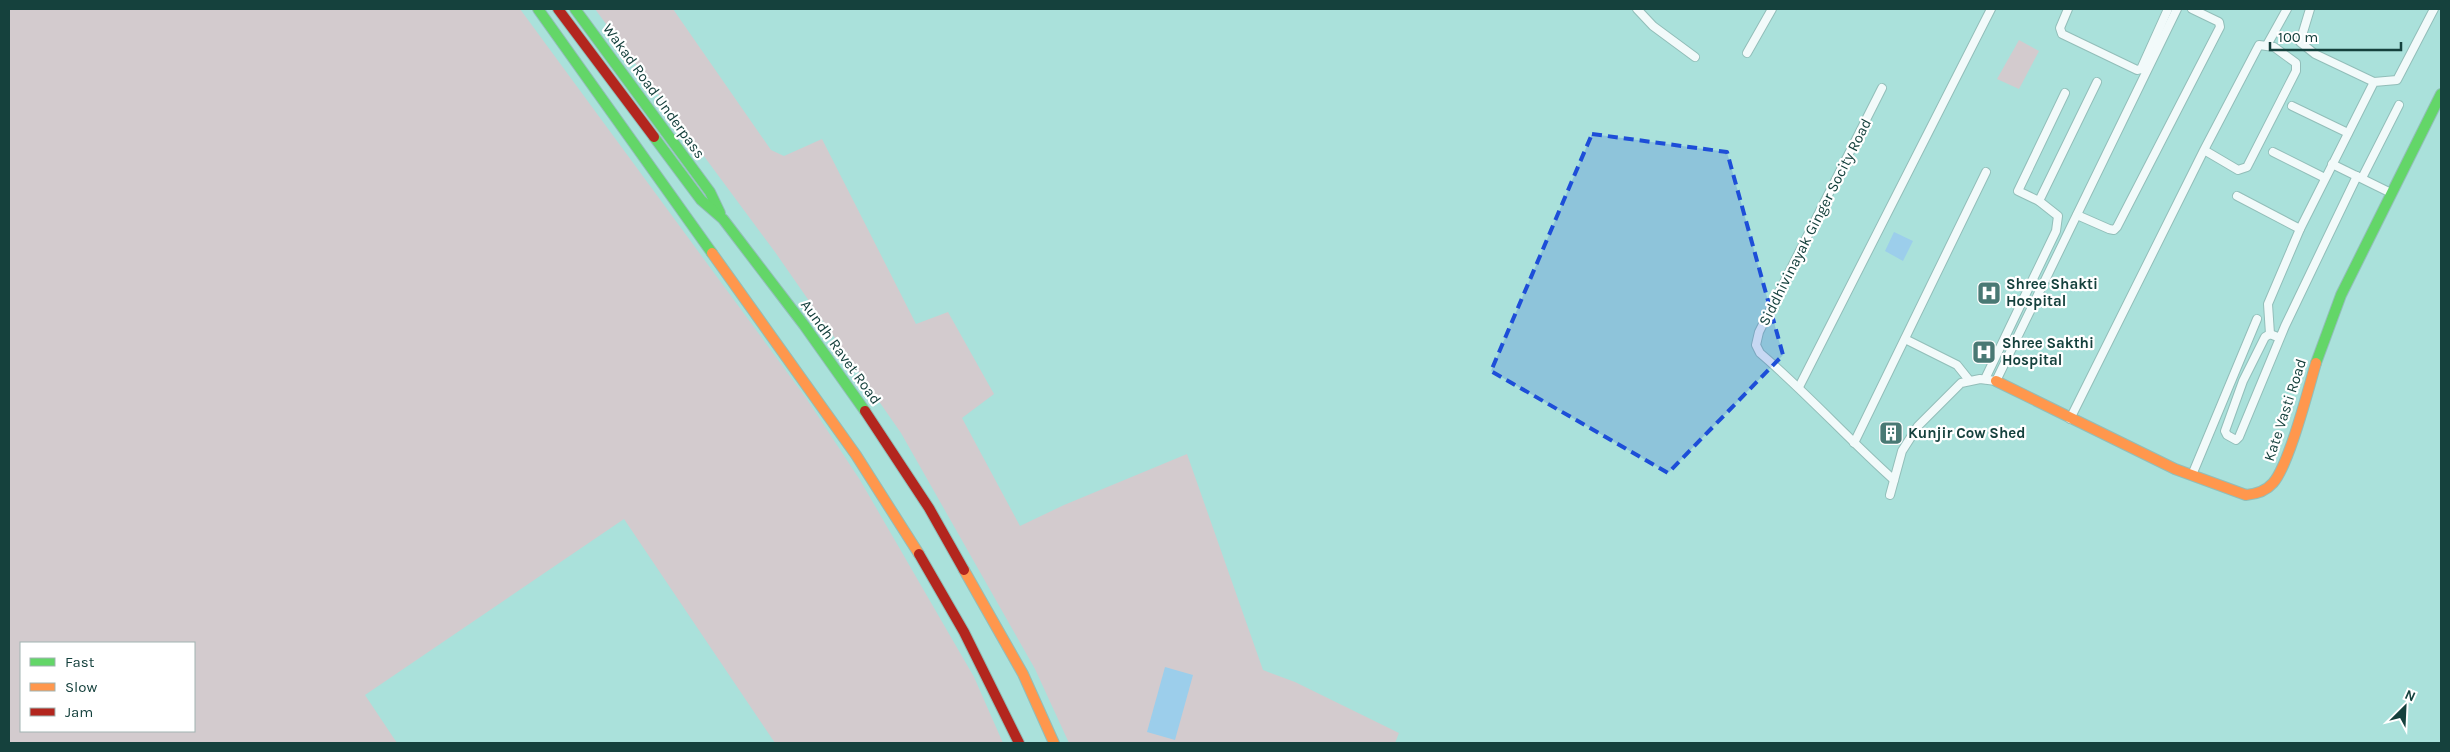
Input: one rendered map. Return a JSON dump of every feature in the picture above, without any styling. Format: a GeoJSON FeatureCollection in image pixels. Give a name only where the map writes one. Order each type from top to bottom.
{"type":"FeatureCollection","features":[{"type":"Feature","properties":{"kind":"main road"},"geometry":{"type":"LineString","coordinates":[[538,9],[780,346],[877,486],[902,525],[995,689],[1020,743]]}},
{"type":"Feature","properties":{"kind":"main road","name":"Aundh Ravet Road"},"geometry":{"type":"LineString","coordinates":[[558,9],[701,200],[723,219],[804,325],[884,439],[929,508],[1023,674],[1054,743]]}},
{"type":"Feature","properties":{"kind":"main road","name":"Wakad Road Underpass"},"geometry":{"type":"LineString","coordinates":[[575,9],[710,192],[723,219]]}},
{"type":"Feature","properties":{"kind":"main road","name":"Kate Vasti Road"},"geometry":{"type":"LineString","coordinates":[[1996,381],[2070,419],[2192,475],[2246,494],[2261,492],[2276,481],[2282,470],[2334,312],[2441,94]]}},
{"type":"Feature","properties":{"kind":"street"},"geometry":{"type":"LineString","coordinates":[[1637,9],[1653,26],[1694,57]]}},
{"type":"Feature","properties":{"kind":"street"},"geometry":{"type":"LineString","coordinates":[[1746,53],[1772,9]]}},
{"type":"Feature","properties":{"kind":"street"},"geometry":{"type":"LineString","coordinates":[[1799,387],[1991,9]]}},
{"type":"Feature","properties":{"kind":"street"},"geometry":{"type":"LineString","coordinates":[[2068,9],[2060,28],[2062,34],[2136,70],[2141,69],[2168,9]]}},
{"type":"Feature","properties":{"kind":"street"},"geometry":{"type":"LineString","coordinates":[[1890,495],[1902,451],[1909,437],[1960,383],[1969,380],[1985,379],[1996,381],[2177,9]]}},
{"type":"Feature","properties":{"kind":"street"},"geometry":{"type":"LineString","coordinates":[[2077,215],[2109,229],[2114,230],[2117,227],[2220,27],[2219,22],[2210,12],[2192,9]]}},
{"type":"Feature","properties":{"kind":"street"},"geometry":{"type":"LineString","coordinates":[[2267,45],[2286,9]]}},
{"type":"Feature","properties":{"kind":"street"},"geometry":{"type":"LineString","coordinates":[[2310,9],[2300,42],[2315,54],[2374,82],[2397,80],[2434,9]]}},
{"type":"Feature","properties":{"kind":"street"},"geometry":{"type":"LineString","coordinates":[[2070,419],[2204,150],[2259,46],[2267,45],[2274,48],[2296,63],[2297,66],[2247,167],[2238,170],[2204,150]]}},
{"type":"Feature","properties":{"kind":"street"},"geometry":{"type":"LineString","coordinates":[[2039,202],[2097,82]]}},
{"type":"Feature","properties":{"kind":"street"},"geometry":{"type":"LineString","coordinates":[[2270,334],[2268,304],[2300,229],[2374,82]]}},
{"type":"Feature","properties":{"kind":"street","name":"Siddhivinayak Ginger Socity Road"},"geometry":{"type":"LineString","coordinates":[[1882,88],[1757,339],[1756,345],[1760,353],[1799,387],[1854,443],[1894,480]]}},
{"type":"Feature","properties":{"kind":"street"},"geometry":{"type":"LineString","coordinates":[[1985,379],[2058,226],[2058,216],[2039,202],[2018,191],[2065,93]]}},
{"type":"Feature","properties":{"kind":"street"},"geometry":{"type":"LineString","coordinates":[[2270,334],[2265,337],[2244,381],[2225,431],[2236,440],[2280,338],[2360,177],[2399,105]]}},
{"type":"Feature","properties":{"kind":"street"},"geometry":{"type":"LineString","coordinates":[[2292,106],[2348,133]]}},
{"type":"Feature","properties":{"kind":"street"},"geometry":{"type":"LineString","coordinates":[[2273,152],[2325,178]]}},
{"type":"Feature","properties":{"kind":"street"},"geometry":{"type":"LineString","coordinates":[[2332,164],[2391,193]]}},
{"type":"Feature","properties":{"kind":"street"},"geometry":{"type":"LineString","coordinates":[[1854,443],[1986,172]]}},
{"type":"Feature","properties":{"kind":"street"},"geometry":{"type":"LineString","coordinates":[[2237,196],[2300,229]]}},
{"type":"Feature","properties":{"kind":"street"},"geometry":{"type":"LineString","coordinates":[[2192,475],[2257,319]]}},
{"type":"Feature","properties":{"kind":"street"},"geometry":{"type":"LineString","coordinates":[[2270,334],[2280,338]]}},
{"type":"Feature","properties":{"kind":"street"},"geometry":{"type":"LineString","coordinates":[[1905,339],[1957,365],[1969,380]]}},
{"type":"Feature","properties":{"kind":"highlighted area"},"geometry":{"type":"Polygon","coordinates":[[[1592,134],[1727,152],[1783,355],[1668,473],[1491,371],[1592,134]]]}},
{"type":"Feature","properties":{"kind":"shaded area"},"geometry":{"type":"Polygon","coordinates":[[[9,9],[520,9],[806,398],[860,480],[974,677],[1003,743],[775,743],[624,519],[365,695],[397,743],[9,743],[9,9]]]}},
{"type":"Feature","properties":{"kind":"shaded area"},"geometry":{"type":"Polygon","coordinates":[[[595,9],[673,9],[771,150],[784,156],[822,139],[916,324],[948,312],[994,394],[962,418],[1020,526],[1064,505],[1187,454],[1263,670],[1295,682],[1399,733],[1395,743],[1069,743],[1035,669],[901,433],[775,252],[595,9]]]}},
{"type":"Feature","properties":{"kind":"shaded area"},"geometry":{"type":"Polygon","coordinates":[[[2019,40],[2039,51],[2019,89],[1997,79],[2019,40]]]}},
{"type":"Feature","properties":{"kind":"water"},"geometry":{"type":"Polygon","coordinates":[[[1894,232],[1913,241],[1903,261],[1885,251],[1894,232]]]}},
{"type":"Feature","properties":{"kind":"water"},"geometry":{"type":"Polygon","coordinates":[[[1165,667],[1193,675],[1175,740],[1147,732],[1165,667]]]}},
{"type":"Feature","properties":{"kind":"traffic: fast"},"geometry":{"type":"LineString","coordinates":[[538,9],[712,253]]}},
{"type":"Feature","properties":{"kind":"traffic: fast"},"geometry":{"type":"LineString","coordinates":[[575,9],[710,192],[720,213]]}},
{"type":"Feature","properties":{"kind":"traffic: fast"},"geometry":{"type":"LineString","coordinates":[[2316,363],[2341,295],[2441,94]]}},
{"type":"Feature","properties":{"kind":"traffic: fast"},"geometry":{"type":"LineString","coordinates":[[654,137],[701,200],[723,219],[804,325],[865,411]]}},
{"type":"Feature","properties":{"kind":"traffic: slow"},"geometry":{"type":"LineString","coordinates":[[712,253],[856,455],[919,554]]}},
{"type":"Feature","properties":{"kind":"traffic: slow"},"geometry":{"type":"LineString","coordinates":[[1996,381],[2175,469],[2246,495],[2264,490],[2273,483],[2279,474],[2292,444],[2316,363]]}},
{"type":"Feature","properties":{"kind":"traffic: slow"},"geometry":{"type":"LineString","coordinates":[[964,570],[1023,674],[1054,743]]}},
{"type":"Feature","properties":{"kind":"traffic: jam"},"geometry":{"type":"LineString","coordinates":[[558,9],[654,137]]}},
{"type":"Feature","properties":{"kind":"traffic: jam"},"geometry":{"type":"LineString","coordinates":[[865,411],[929,508],[964,570]]}},
{"type":"Feature","properties":{"kind":"traffic: jam"},"geometry":{"type":"LineString","coordinates":[[919,554],[964,632],[1019,743]]}},
{"type":"Feature","properties":{"kind":"place","name":"Shree Shakti Hospital"},"geometry":{"type":"Point","coordinates":[1989,293]}},
{"type":"Feature","properties":{"kind":"place","name":"Shree Sakthi Hospital"},"geometry":{"type":"Point","coordinates":[1984,352]}},
{"type":"Feature","properties":{"kind":"place","name":"Kunjir Cow Shed"},"geometry":{"type":"Point","coordinates":[1891,433]}}]}
